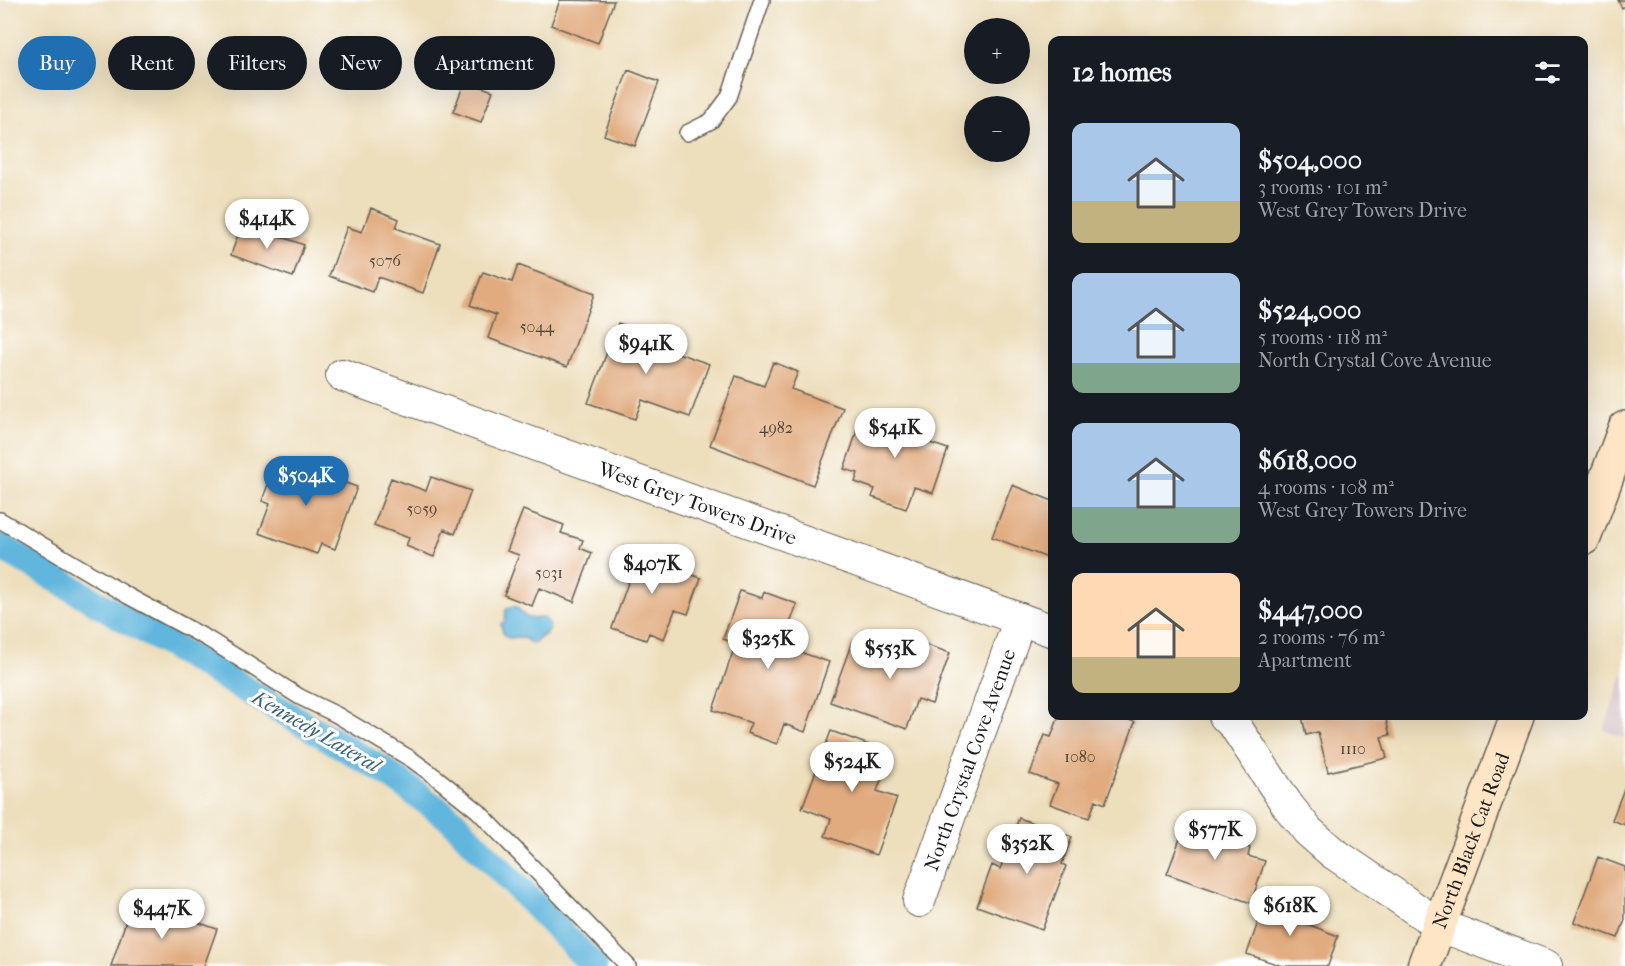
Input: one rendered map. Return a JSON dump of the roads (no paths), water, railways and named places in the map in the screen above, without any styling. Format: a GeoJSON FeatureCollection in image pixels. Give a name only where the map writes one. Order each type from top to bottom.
{"type":"FeatureCollection","features":[{"type":"Feature","properties":{"kind":"main road"},"geometry":{"type":"LineString","coordinates":[[1588,527],[1625,428]]}},
{"type":"Feature","properties":{"kind":"main road","name":"North Black Cat Road"},"geometry":{"type":"LineString","coordinates":[[1424,966],[1516,720]]}},
{"type":"Feature","properties":{"kind":"street","name":"West Grey Towers Drive"},"geometry":{"type":"LineString","coordinates":[[342,375],[1048,629]]}},
{"type":"Feature","properties":{"kind":"street","name":"North Crystal Cove Avenue"},"geometry":{"type":"LineString","coordinates":[[919,901],[1020,619]]}},
{"type":"Feature","properties":{"kind":"street"},"geometry":{"type":"LineString","coordinates":[[1228,720],[1235,726],[1288,806],[1308,831],[1332,852],[1439,925],[1546,966]]}},
{"type":"Feature","properties":{"kind":"lane"},"geometry":{"type":"LineString","coordinates":[[687,133],[711,121],[729,97],[762,0]]}},
{"type":"Feature","properties":{"kind":"lane"},"geometry":{"type":"LineString","coordinates":[[0,519],[128,596],[208,639],[300,697],[336,715],[411,759],[477,811],[628,966]]}},
{"type":"Feature","properties":{"kind":"water"},"geometry":{"type":"Polygon","coordinates":[[[515,606],[527,617],[544,618],[549,624],[550,629],[537,642],[532,644],[524,638],[509,638],[504,635],[501,624],[505,621],[506,610],[515,606]]]}},
{"type":"Feature","properties":{"kind":"waterway","name":"Kennedy Lateral"},"geometry":{"type":"LineString","coordinates":[[0,546],[383,770],[452,820],[594,966]]}}]}
